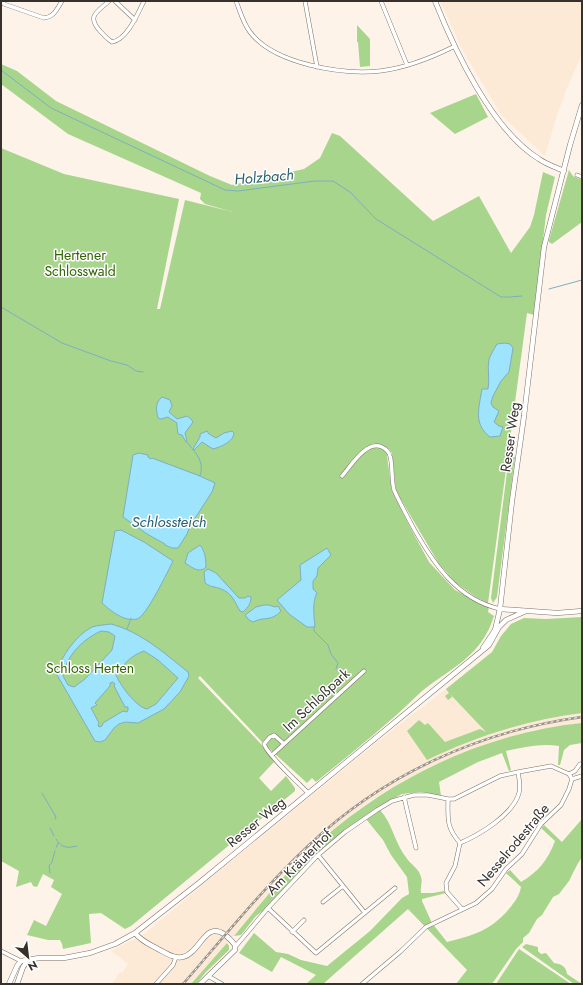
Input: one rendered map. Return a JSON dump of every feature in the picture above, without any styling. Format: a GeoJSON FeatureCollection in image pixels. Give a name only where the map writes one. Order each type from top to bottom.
{"type":"FeatureCollection","features":[{"type":"Feature","properties":{"kind":"main road"},"geometry":{"type":"LineString","coordinates":[[434,1],[455,46],[480,92],[501,124],[513,138],[539,160],[564,171]]}},
{"type":"Feature","properties":{"kind":"main road","name":"Resser Weg"},"geometry":{"type":"LineString","coordinates":[[481,651],[495,630],[500,609],[544,247],[582,104]]}},
{"type":"Feature","properties":{"kind":"main road"},"geometry":{"type":"LineString","coordinates":[[500,609],[557,613],[582,611]]}},
{"type":"Feature","properties":{"kind":"main road","name":"Resser Weg"},"geometry":{"type":"LineString","coordinates":[[22,961],[30,959],[64,958],[90,953],[115,944],[135,933],[489,645],[499,627],[506,620],[526,611]]}},
{"type":"Feature","properties":{"kind":"main road"},"geometry":{"type":"LineString","coordinates":[[135,933],[142,940],[176,957],[184,957],[190,954],[208,933],[219,931],[225,935],[234,943],[235,947],[232,953],[200,984]]}},
{"type":"Feature","properties":{"kind":"main road"},"geometry":{"type":"LineString","coordinates":[[17,984],[23,967],[30,959]]}},
{"type":"Feature","properties":{"kind":"main road"},"geometry":{"type":"LineString","coordinates":[[9,984],[17,966],[22,961]]}},
{"type":"Feature","properties":{"kind":"street"},"geometry":{"type":"LineString","coordinates":[[2,1],[4,4],[44,18],[50,17],[54,14],[62,1]]}},
{"type":"Feature","properties":{"kind":"street"},"geometry":{"type":"LineString","coordinates":[[109,1],[94,15],[93,20],[94,25],[108,40],[112,42],[116,41],[129,28],[144,1]]}},
{"type":"Feature","properties":{"kind":"street"},"geometry":{"type":"LineString","coordinates":[[115,1],[134,20]]}},
{"type":"Feature","properties":{"kind":"street"},"geometry":{"type":"LineString","coordinates":[[236,1],[249,32],[262,44],[278,54],[297,62],[317,67],[340,70],[371,71],[407,65],[437,55],[455,46]]}},
{"type":"Feature","properties":{"kind":"street"},"geometry":{"type":"LineString","coordinates":[[305,1],[317,67]]}},
{"type":"Feature","properties":{"kind":"street"},"geometry":{"type":"LineString","coordinates":[[381,1],[407,65]]}},
{"type":"Feature","properties":{"kind":"street"},"geometry":{"type":"LineString","coordinates":[[577,175],[582,177]]}},
{"type":"Feature","properties":{"kind":"street"},"geometry":{"type":"LineString","coordinates":[[342,476],[366,449],[372,446],[384,448],[390,456],[391,478],[394,490],[432,560],[448,579],[462,591],[489,606],[500,609]]}},
{"type":"Feature","properties":{"kind":"street","name":"Im Schloßpark"},"geometry":{"type":"LineString","coordinates":[[272,755],[364,671]]}},
{"type":"Feature","properties":{"kind":"street","name":"Im Schloßpark"},"geometry":{"type":"LineString","coordinates":[[284,744],[274,735],[267,740],[264,746],[308,793]]}},
{"type":"Feature","properties":{"kind":"street"},"geometry":{"type":"LineString","coordinates":[[569,774],[580,764],[582,764]]}},
{"type":"Feature","properties":{"kind":"street"},"geometry":{"type":"LineString","coordinates":[[460,843],[454,836],[448,822],[448,800],[454,799],[500,776],[550,766],[569,774],[572,779],[582,776]]}},
{"type":"Feature","properties":{"kind":"street"},"geometry":{"type":"LineString","coordinates":[[462,909],[447,892],[446,884],[454,866],[460,843],[478,834],[504,816],[518,796],[520,785],[518,772]]}},
{"type":"Feature","properties":{"kind":"street","name":"Nesselrodestraße"},"geometry":{"type":"LineString","coordinates":[[362,984],[400,952],[426,927],[476,903],[483,898],[492,889],[506,868],[522,854],[540,824],[558,808],[565,799],[572,779]]}},
{"type":"Feature","properties":{"kind":"street","name":"Am Kräuterhof"},"geometry":{"type":"LineString","coordinates":[[235,947],[268,908],[318,855],[345,832],[392,801],[404,797],[421,794],[448,800]]}},
{"type":"Feature","properties":{"kind":"street"},"geometry":{"type":"LineString","coordinates":[[404,797],[416,848]]}},
{"type":"Feature","properties":{"kind":"street"},"geometry":{"type":"LineString","coordinates":[[318,855],[365,913]]}},
{"type":"Feature","properties":{"kind":"street"},"geometry":{"type":"LineString","coordinates":[[323,902],[343,886]]}},
{"type":"Feature","properties":{"kind":"street"},"geometry":{"type":"LineString","coordinates":[[268,908],[316,953],[396,888]]}},
{"type":"Feature","properties":{"kind":"street"},"geometry":{"type":"LineString","coordinates":[[292,932],[304,920]]}},
{"type":"Feature","properties":{"kind":"street"},"geometry":{"type":"LineString","coordinates":[[1,951],[22,961]]}},
{"type":"Feature","properties":{"kind":"street"},"geometry":{"type":"LineString","coordinates":[[156,984],[173,965],[176,957]]}},
{"type":"Feature","properties":{"kind":"street"},"geometry":{"type":"LineString","coordinates":[[208,976],[222,984]]}},
{"type":"Feature","properties":{"kind":"shaded area"},"geometry":{"type":"Polygon","coordinates":[[[440,1],[582,1],[582,54],[557,115],[545,156],[502,116],[463,51],[440,1]]]}},
{"type":"Feature","properties":{"kind":"shaded area"},"geometry":{"type":"Polygon","coordinates":[[[446,689],[487,733],[459,745],[530,722],[569,715],[582,713],[582,723],[533,730],[479,747],[427,768],[367,803],[320,840],[299,861],[191,984],[112,984],[120,972],[122,973],[128,964],[111,951],[144,934],[391,731],[446,689]]]}},
{"type":"Feature","properties":{"kind":"green space"},"geometry":{"type":"Polygon","coordinates":[[[357,25],[370,39],[370,66],[360,67],[357,42],[357,25]]]}},
{"type":"Feature","properties":{"kind":"green space"},"geometry":{"type":"Polygon","coordinates":[[[1,64],[17,71],[56,101],[210,176],[232,185],[304,169],[320,158],[332,133],[340,136],[433,221],[479,196],[511,253],[530,227],[543,172],[555,177],[546,215],[534,315],[527,313],[488,603],[476,597],[456,583],[439,564],[396,491],[392,453],[389,449],[387,456],[392,491],[429,562],[455,590],[489,607],[488,612],[494,616],[481,642],[455,668],[422,691],[360,746],[316,782],[312,778],[307,783],[262,742],[200,676],[198,678],[260,743],[274,762],[259,778],[271,791],[286,776],[295,788],[295,791],[131,926],[125,929],[101,913],[89,914],[91,943],[63,949],[60,940],[48,940],[27,935],[34,920],[46,926],[62,894],[51,887],[54,880],[43,874],[37,887],[33,886],[31,882],[16,887],[19,871],[1,861],[1,148],[64,174],[179,199],[157,309],[160,309],[185,200],[233,212],[205,204],[200,199],[201,193],[68,134],[1,84],[1,64]]]}},
{"type":"Feature","properties":{"kind":"green space"},"geometry":{"type":"Polygon","coordinates":[[[476,94],[488,117],[455,134],[430,113],[476,94]]]}},
{"type":"Feature","properties":{"kind":"green space"},"geometry":{"type":"Polygon","coordinates":[[[569,170],[573,176],[582,180],[582,222],[552,244],[549,240],[569,170]]]}},
{"type":"Feature","properties":{"kind":"green space"},"geometry":{"type":"Polygon","coordinates":[[[509,456],[515,457],[497,597],[493,603],[491,598],[509,456]]]}},
{"type":"Feature","properties":{"kind":"green space"},"geometry":{"type":"Polygon","coordinates":[[[582,617],[582,713],[542,720],[483,736],[427,760],[407,731],[419,720],[425,725],[428,723],[445,742],[480,729],[486,732],[450,694],[452,697],[448,700],[445,696],[449,693],[446,689],[492,652],[501,636],[511,624],[524,618],[546,619],[582,617]]]}},
{"type":"Feature","properties":{"kind":"green space"},"geometry":{"type":"Polygon","coordinates":[[[582,723],[582,743],[570,745],[564,750],[560,765],[558,765],[559,746],[539,745],[506,751],[511,770],[509,771],[502,753],[478,762],[439,782],[441,796],[421,792],[402,794],[378,807],[345,830],[317,853],[264,910],[256,916],[241,935],[234,936],[276,886],[309,851],[349,817],[379,796],[411,777],[443,761],[476,748],[511,736],[546,728],[582,723]]]}},
{"type":"Feature","properties":{"kind":"green space"},"geometry":{"type":"Polygon","coordinates":[[[380,810],[388,822],[400,848],[420,874],[422,881],[421,893],[444,891],[446,893],[422,899],[422,901],[432,923],[447,942],[481,931],[495,922],[509,909],[518,896],[521,887],[506,873],[510,870],[521,882],[537,870],[546,860],[555,841],[541,828],[544,825],[562,842],[582,819],[582,857],[569,881],[559,894],[553,897],[542,915],[537,919],[529,933],[523,938],[523,942],[516,949],[492,984],[456,984],[467,970],[408,909],[323,984],[306,984],[316,975],[281,957],[272,972],[239,953],[254,933],[276,952],[288,954],[301,960],[327,966],[370,931],[402,898],[409,894],[407,877],[391,855],[383,840],[366,819],[380,810]]]}},
{"type":"Feature","properties":{"kind":"green space"},"geometry":{"type":"Polygon","coordinates":[[[227,943],[229,950],[196,984],[191,984],[227,943]]]}},
{"type":"Feature","properties":{"kind":"green space"},"geometry":{"type":"Polygon","coordinates":[[[526,944],[538,947],[538,951],[541,954],[546,953],[554,963],[563,966],[566,969],[567,974],[582,984],[574,984],[522,947],[526,944]]]}},
{"type":"Feature","properties":{"kind":"green space"},"geometry":{"type":"Polygon","coordinates":[[[519,949],[571,984],[496,984],[519,949]]]}},
{"type":"Feature","properties":{"kind":"water"},"geometry":{"type":"Polygon","coordinates":[[[497,344],[510,344],[513,348],[509,372],[501,381],[491,403],[493,407],[499,411],[494,422],[503,427],[500,436],[490,437],[481,427],[478,415],[482,389],[488,389],[488,363],[490,357],[497,344]]]}},
{"type":"Feature","properties":{"kind":"water"},"geometry":{"type":"Polygon","coordinates":[[[162,397],[170,400],[172,406],[169,412],[177,419],[187,416],[193,422],[185,433],[186,442],[182,435],[178,434],[177,423],[168,417],[161,419],[158,418],[157,406],[162,397]]]}},
{"type":"Feature","properties":{"kind":"water"},"geometry":{"type":"Polygon","coordinates":[[[207,431],[216,438],[224,433],[232,431],[234,433],[232,439],[220,447],[213,449],[202,442],[194,450],[193,449],[200,437],[200,434],[207,431]]]}},
{"type":"Feature","properties":{"kind":"water","name":"Schlossteich"},"geometry":{"type":"Polygon","coordinates":[[[139,453],[148,455],[151,459],[152,458],[200,476],[215,483],[212,492],[178,548],[172,548],[165,545],[123,517],[133,455],[139,453]]]}},
{"type":"Feature","properties":{"kind":"water","name":"Schlossteich"},"geometry":{"type":"Polygon","coordinates":[[[121,530],[144,542],[173,561],[146,610],[137,619],[132,620],[114,612],[102,603],[115,531],[121,530]]]}},
{"type":"Feature","properties":{"kind":"water"},"geometry":{"type":"Polygon","coordinates":[[[200,545],[205,555],[206,567],[198,570],[185,563],[188,553],[200,545]]]}},
{"type":"Feature","properties":{"kind":"water"},"geometry":{"type":"Polygon","coordinates":[[[327,548],[331,555],[318,568],[317,576],[313,581],[313,589],[317,593],[314,605],[315,627],[307,627],[289,614],[277,600],[301,580],[300,565],[327,548]]]}},
{"type":"Feature","properties":{"kind":"water"},"geometry":{"type":"Polygon","coordinates":[[[208,569],[216,573],[239,598],[245,598],[248,596],[251,597],[249,605],[243,612],[240,611],[227,592],[219,588],[209,586],[205,583],[204,572],[208,569]]]}},
{"type":"Feature","properties":{"kind":"water"},"geometry":{"type":"Polygon","coordinates":[[[264,605],[275,607],[278,606],[281,611],[274,617],[253,622],[245,615],[256,607],[264,605]]]}},
{"type":"Feature","properties":{"kind":"water"},"geometry":{"type":"Polygon","coordinates":[[[111,624],[132,632],[142,638],[188,672],[189,676],[180,692],[164,709],[138,723],[125,722],[119,724],[105,740],[100,742],[95,741],[56,673],[61,660],[80,635],[92,627],[111,624]],[[101,631],[94,634],[82,643],[72,655],[63,676],[68,685],[74,687],[85,679],[112,650],[115,636],[109,632],[101,631]],[[144,651],[128,660],[116,675],[133,700],[147,709],[156,704],[178,678],[158,660],[144,651]],[[113,682],[110,683],[110,686],[95,703],[97,705],[91,708],[99,723],[99,727],[123,711],[127,712],[128,710],[128,707],[125,707],[114,686],[115,684],[113,682]]]}},
{"type":"Feature","properties":{"kind":"waterway","name":"Holzbach"},"geometry":{"type":"LineString","coordinates":[[1,70],[51,108],[225,190],[238,191],[315,181],[333,181],[350,192],[376,219],[501,297],[522,296]]}},
{"type":"Feature","properties":{"kind":"waterway","name":"Holzbach"},"geometry":{"type":"LineString","coordinates":[[549,289],[582,280]]}},
{"type":"Feature","properties":{"kind":"waterway"},"geometry":{"type":"LineString","coordinates":[[1,307],[62,343],[111,361],[127,365],[136,371],[143,372]]}},
{"type":"Feature","properties":{"kind":"waterway"},"geometry":{"type":"LineString","coordinates":[[187,442],[196,453],[200,461],[200,476]]}},
{"type":"Feature","properties":{"kind":"waterway"},"geometry":{"type":"LineString","coordinates":[[127,629],[131,618]]}},
{"type":"Feature","properties":{"kind":"waterway"},"geometry":{"type":"LineString","coordinates":[[314,627],[314,631],[328,645],[331,654],[338,663],[336,669]]}},
{"type":"Feature","properties":{"kind":"waterway"},"geometry":{"type":"LineString","coordinates":[[42,793],[56,817],[55,819]]}},
{"type":"Feature","properties":{"kind":"waterway"},"geometry":{"type":"LineString","coordinates":[[50,828],[54,836]]}},
{"type":"Feature","properties":{"kind":"waterway"},"geometry":{"type":"LineString","coordinates":[[56,839],[65,847],[77,846]]}},
{"type":"Feature","properties":{"kind":"waterway"},"geometry":{"type":"LineString","coordinates":[[56,848],[58,843]]}},
{"type":"Feature","properties":{"kind":"waterway"},"geometry":{"type":"LineString","coordinates":[[50,873],[49,866],[52,862],[55,851]]}},
{"type":"Feature","properties":{"kind":"railway"},"geometry":{"type":"LineString","coordinates":[[183,984],[244,913],[292,861],[338,820],[369,797],[401,777],[435,760],[471,745],[507,733],[582,717]]}},
{"type":"Feature","properties":{"kind":"park label","name":"Hertener Schlosswald"},"geometry":{"type":"Point","coordinates":[80,264]}},
{"type":"Feature","properties":{"kind":"park label","name":"Schloss Herten"},"geometry":{"type":"Point","coordinates":[90,668]}}]}
